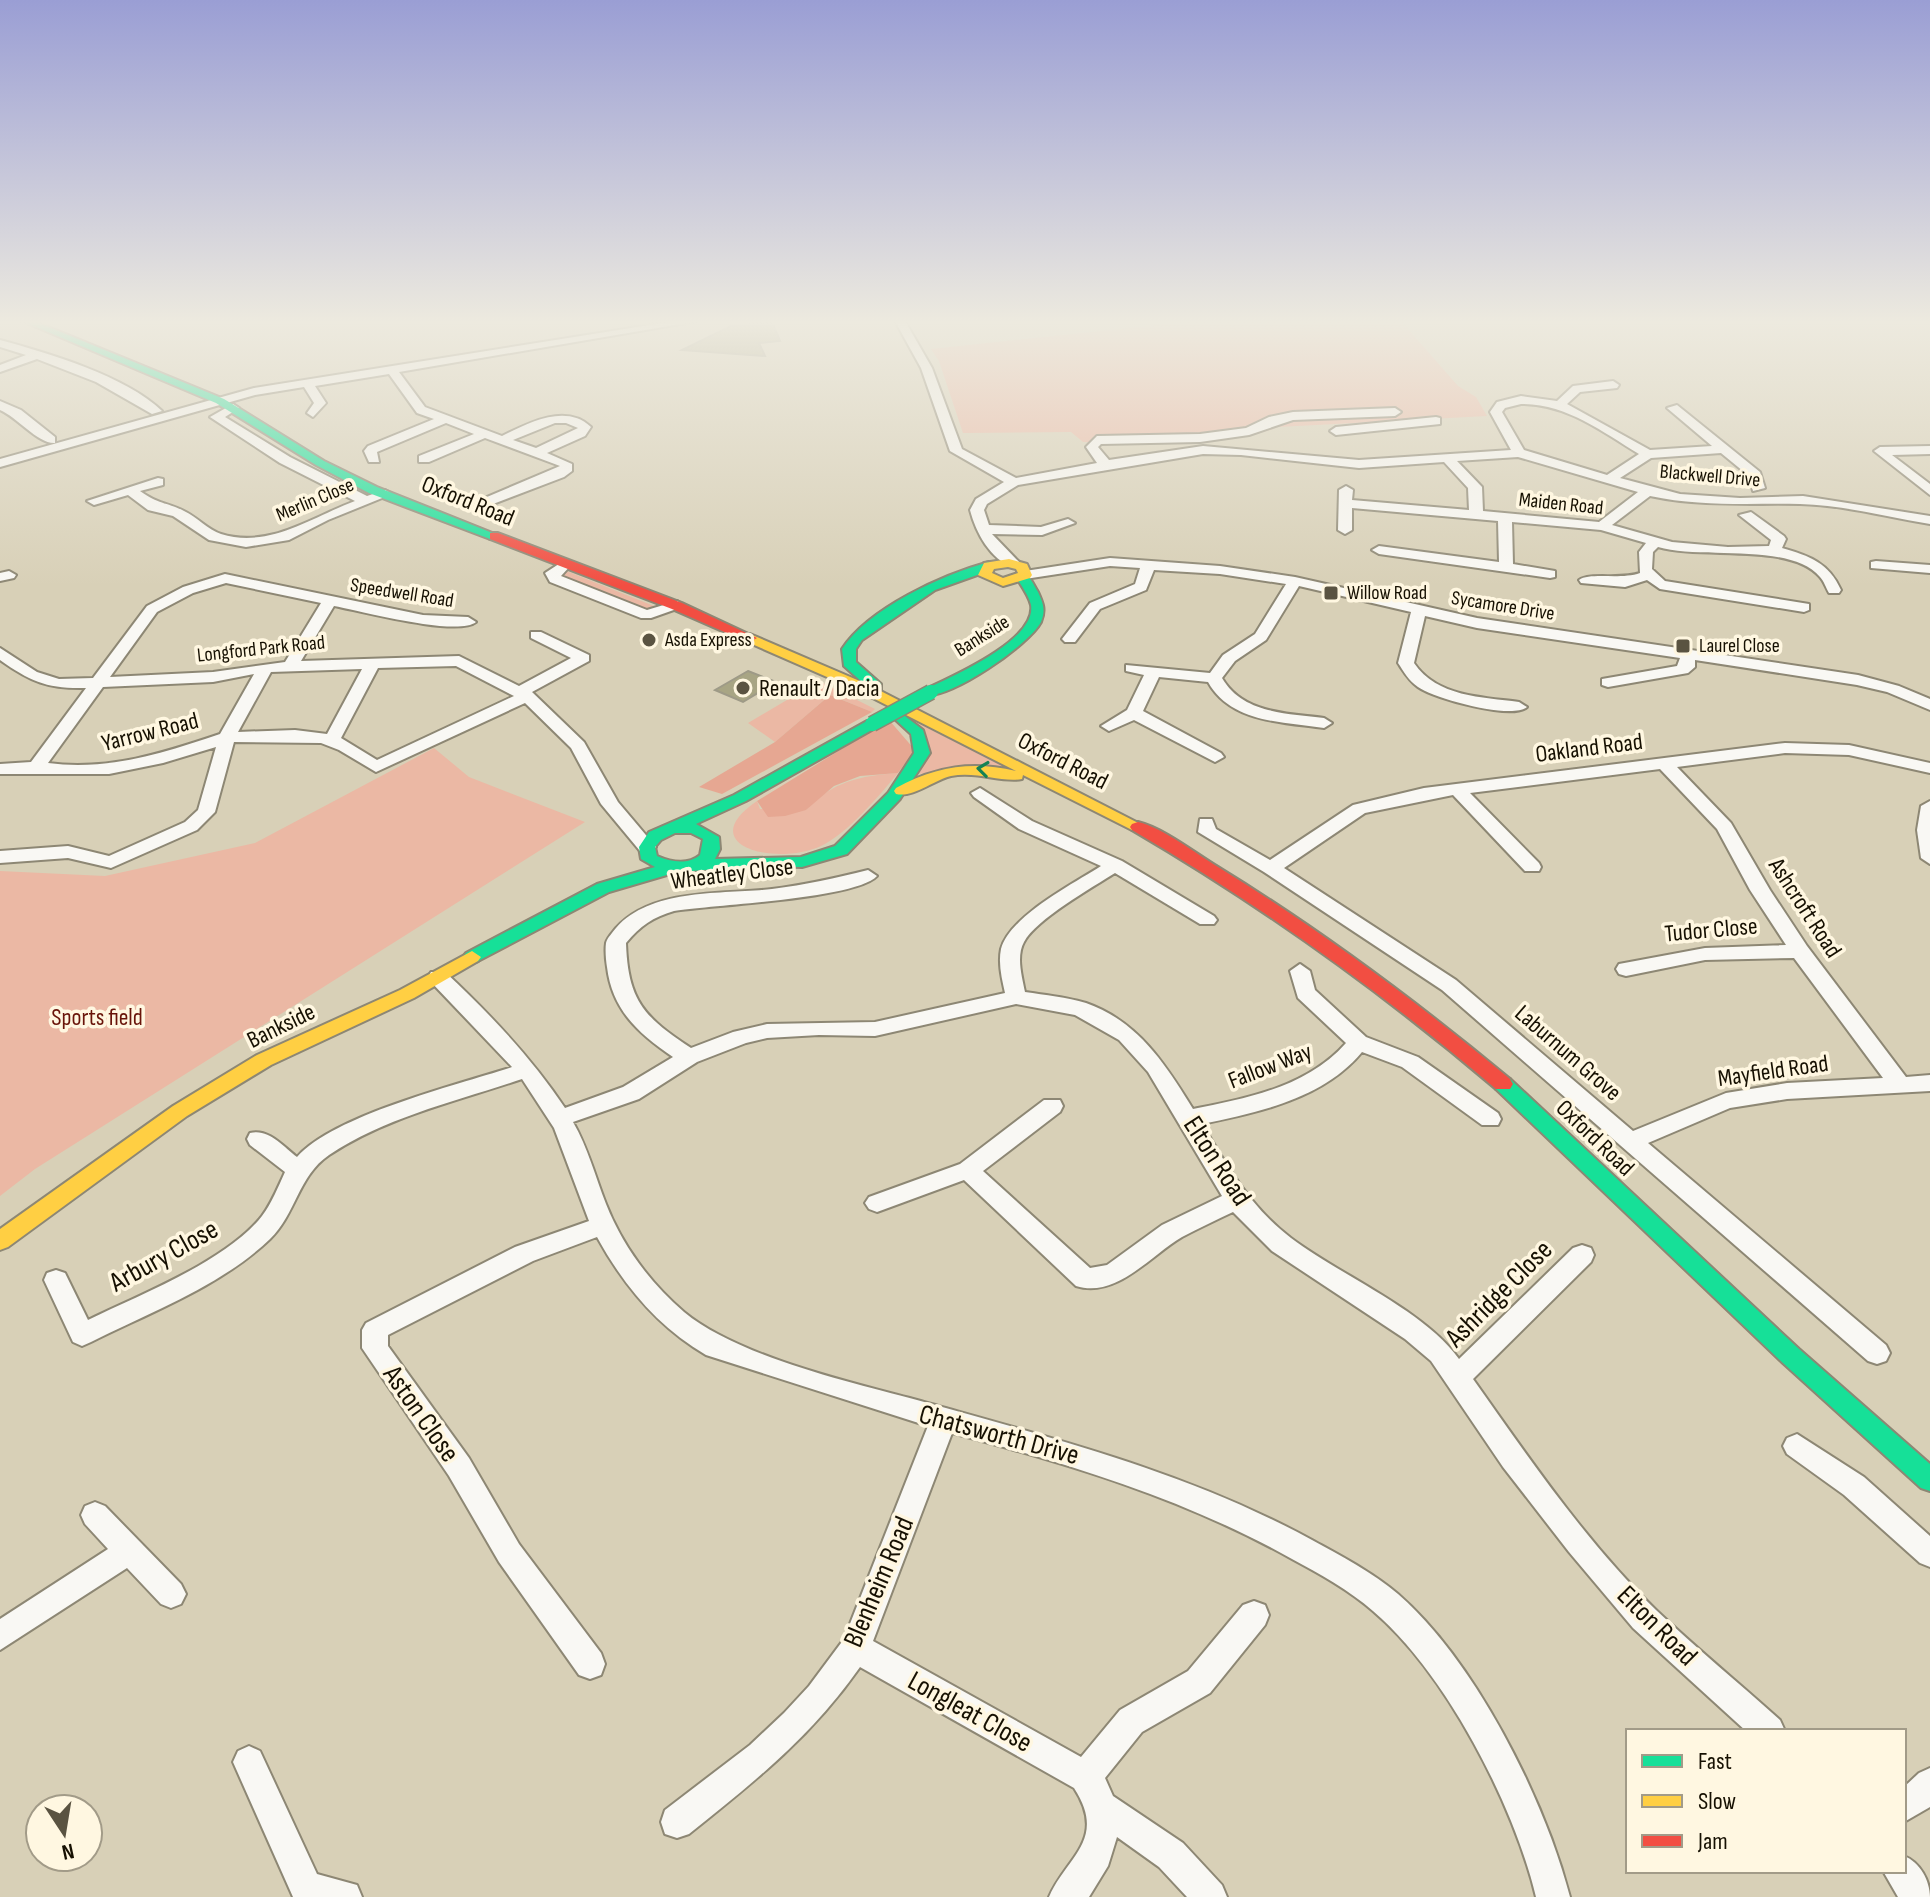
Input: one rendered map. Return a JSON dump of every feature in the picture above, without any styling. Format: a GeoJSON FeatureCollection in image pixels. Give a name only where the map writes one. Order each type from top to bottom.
{"type":"FeatureCollection","features":[{"type":"Feature","properties":{"kind":"main road","name":"Oxford Road"},"geometry":{"type":"LineString","coordinates":[[224,410],[320,463],[385,494],[677,606],[864,688],[1084,797],[1259,899],[1361,971],[1463,1050],[1527,1105],[1791,1356],[1930,1480]]}},
{"type":"Feature","properties":{"kind":"main road"},"geometry":{"type":"LineString","coordinates":[[833,644],[857,637],[911,598],[947,581],[993,568],[1020,570]]}},
{"type":"Feature","properties":{"kind":"main road","name":"Bankside"},"geometry":{"type":"LineString","coordinates":[[993,568],[1036,604]]}},
{"type":"Feature","properties":{"kind":"main road","name":"Bankside"},"geometry":{"type":"LineString","coordinates":[[603,888],[669,830],[740,798],[1024,637],[1038,617],[1033,591],[1020,570]]}},
{"type":"Feature","properties":{"kind":"main road"},"geometry":{"type":"LineString","coordinates":[[704,618],[793,644],[812,646]]}},
{"type":"Feature","properties":{"kind":"main road"},"geometry":{"type":"LineString","coordinates":[[857,637],[848,653],[853,668],[897,704]]}},
{"type":"Feature","properties":{"kind":"main road"},"geometry":{"type":"LineString","coordinates":[[864,688],[908,721],[922,742],[919,760],[894,796]]}},
{"type":"Feature","properties":{"kind":"main road"},"geometry":{"type":"LineString","coordinates":[[894,796],[932,773],[972,767],[1005,772],[1084,797]]}},
{"type":"Feature","properties":{"kind":"main road","name":"Bankside"},"geometry":{"type":"LineString","coordinates":[[0,1241],[219,1086],[276,1054],[407,994],[603,888],[671,868],[759,861],[802,862],[841,850],[894,796]]}},
{"type":"Feature","properties":{"kind":"main road"},"geometry":{"type":"LineString","coordinates":[[711,837],[740,798]]}},
{"type":"Feature","properties":{"kind":"main road"},"geometry":{"type":"LineString","coordinates":[[669,830],[694,828],[759,861]]}},
{"type":"Feature","properties":{"kind":"main road"},"geometry":{"type":"LineString","coordinates":[[691,866],[708,858],[715,846],[711,837]]}},
{"type":"Feature","properties":{"kind":"main road"},"geometry":{"type":"LineString","coordinates":[[646,850],[655,863],[671,868]]}},
{"type":"Feature","properties":{"kind":"street"},"geometry":{"type":"LineString","coordinates":[[10,410],[51,440]]}},
{"type":"Feature","properties":{"kind":"street"},"geometry":{"type":"LineString","coordinates":[[0,454],[156,411],[154,410]]}},
{"type":"Feature","properties":{"kind":"street"},"geometry":{"type":"LineString","coordinates":[[0,463],[193,410]]}},
{"type":"Feature","properties":{"kind":"street"},"geometry":{"type":"LineString","coordinates":[[224,410],[285,460],[366,501]]}},
{"type":"Feature","properties":{"kind":"street"},"geometry":{"type":"LineString","coordinates":[[313,413],[315,410]]}},
{"type":"Feature","properties":{"kind":"street"},"geometry":{"type":"LineString","coordinates":[[423,410],[443,420],[562,462],[567,468],[524,489],[480,505]]}},
{"type":"Feature","properties":{"kind":"street"},"geometry":{"type":"LineString","coordinates":[[942,410],[956,451],[1014,482]]}},
{"type":"Feature","properties":{"kind":"street"},"geometry":{"type":"LineString","coordinates":[[1497,410],[1499,419],[1519,453]]}},
{"type":"Feature","properties":{"kind":"street"},"geometry":{"type":"LineString","coordinates":[[1570,410],[1648,454]]}},
{"type":"Feature","properties":{"kind":"street"},"geometry":{"type":"LineString","coordinates":[[1675,410],[1755,475],[1758,488]]}},
{"type":"Feature","properties":{"kind":"street"},"geometry":{"type":"LineString","coordinates":[[1105,464],[1092,447],[1097,440],[1200,438],[1249,431],[1273,420],[1293,416],[1395,412]]}},
{"type":"Feature","properties":{"kind":"street"},"geometry":{"type":"LineString","coordinates":[[0,418],[17,413]]}},
{"type":"Feature","properties":{"kind":"street"},"geometry":{"type":"LineString","coordinates":[[374,459],[372,449],[443,420]]}},
{"type":"Feature","properties":{"kind":"street"},"geometry":{"type":"LineString","coordinates":[[503,440],[551,421],[569,420],[585,427],[581,433],[536,453]]}},
{"type":"Feature","properties":{"kind":"street"},"geometry":{"type":"LineString","coordinates":[[1359,464],[1353,447],[1332,429],[1436,421]]}},
{"type":"Feature","properties":{"kind":"street"},"geometry":{"type":"LineString","coordinates":[[424,459],[484,434]]}},
{"type":"Feature","properties":{"kind":"street"},"geometry":{"type":"LineString","coordinates":[[1610,479],[1648,454],[1724,449]]}},
{"type":"Feature","properties":{"kind":"street","name":"Blackwell Drive"},"geometry":{"type":"LineString","coordinates":[[1014,482],[1105,464],[1203,450],[1241,451],[1359,464],[1519,453],[1648,491],[1705,500],[1803,500],[1930,520]]}},
{"type":"Feature","properties":{"kind":"street"},"geometry":{"type":"LineString","coordinates":[[1930,450],[1880,451],[1930,491]]}},
{"type":"Feature","properties":{"kind":"street"},"geometry":{"type":"LineString","coordinates":[[1449,460],[1475,487],[1478,500],[1476,515]]}},
{"type":"Feature","properties":{"kind":"street"},"geometry":{"type":"LineString","coordinates":[[94,501],[158,482]]}},
{"type":"Feature","properties":{"kind":"street"},"geometry":{"type":"LineString","coordinates":[[1014,482],[981,502],[977,510],[993,568],[1020,570]]}},
{"type":"Feature","properties":{"kind":"street","name":"Merlin Close"},"geometry":{"type":"LineString","coordinates":[[130,490],[153,507],[178,513],[214,537],[246,543],[284,537],[323,517],[385,494]]}},
{"type":"Feature","properties":{"kind":"street"},"geometry":{"type":"LineString","coordinates":[[1602,526],[1648,491]]}},
{"type":"Feature","properties":{"kind":"street","name":"Maiden Road"},"geometry":{"type":"LineString","coordinates":[[1345,530],[1346,496],[1476,515],[1602,526],[1653,543],[1728,551],[1774,550],[1816,565],[1827,575],[1834,590]]}},
{"type":"Feature","properties":{"kind":"street"},"geometry":{"type":"LineString","coordinates":[[1746,515],[1779,539],[1774,550]]}},
{"type":"Feature","properties":{"kind":"street"},"geometry":{"type":"LineString","coordinates":[[1505,518],[1506,565]]}},
{"type":"Feature","properties":{"kind":"street"},"geometry":{"type":"LineString","coordinates":[[982,529],[1042,531],[1068,523]]}},
{"type":"Feature","properties":{"kind":"street"},"geometry":{"type":"LineString","coordinates":[[1653,543],[1644,562],[1648,575],[1660,585],[1804,607]]}},
{"type":"Feature","properties":{"kind":"street"},"geometry":{"type":"LineString","coordinates":[[1379,550],[1450,562],[1506,565],[1550,574]]}},
{"type":"Feature","properties":{"kind":"street","name":"Sycamore Drive"},"geometry":{"type":"LineString","coordinates":[[1020,570],[1110,562],[1149,563],[1295,581],[1477,623],[1875,683],[1930,705]]}},
{"type":"Feature","properties":{"kind":"street"},"geometry":{"type":"LineString","coordinates":[[1070,639],[1095,606],[1141,587],[1149,563]]}},
{"type":"Feature","properties":{"kind":"street"},"geometry":{"type":"LineString","coordinates":[[1875,565],[1930,569]]}},
{"type":"Feature","properties":{"kind":"street"},"geometry":{"type":"LineString","coordinates":[[1586,580],[1625,583],[1648,575]]}},
{"type":"Feature","properties":{"kind":"street","name":"Speedwell Road"},"geometry":{"type":"LineString","coordinates":[[94,685],[152,609],[188,590],[225,578],[423,620],[468,622]]}},
{"type":"Feature","properties":{"kind":"street"},"geometry":{"type":"LineString","coordinates":[[1214,678],[1229,658],[1261,637],[1295,581]]}},
{"type":"Feature","properties":{"kind":"street"},"geometry":{"type":"LineString","coordinates":[[290,666],[329,602]]}},
{"type":"Feature","properties":{"kind":"street"},"geometry":{"type":"LineString","coordinates":[[1419,611],[1406,663],[1415,678],[1455,696],[1499,698],[1519,707]]}},
{"type":"Feature","properties":{"kind":"street"},"geometry":{"type":"LineString","coordinates":[[523,694],[583,658],[536,635]]}},
{"type":"Feature","properties":{"kind":"street","name":"Longford Park Road"},"geometry":{"type":"LineString","coordinates":[[0,653],[31,675],[58,684],[94,685],[213,677],[266,667],[459,661],[523,694],[578,746],[610,804],[646,850]]}},
{"type":"Feature","properties":{"kind":"street"},"geometry":{"type":"LineString","coordinates":[[1608,682],[1682,670],[1687,667],[1688,654]]}},
{"type":"Feature","properties":{"kind":"street"},"geometry":{"type":"LineString","coordinates":[[332,740],[373,663]]}},
{"type":"Feature","properties":{"kind":"street","name":"Yarrow Road"},"geometry":{"type":"LineString","coordinates":[[227,737],[266,667]]}},
{"type":"Feature","properties":{"kind":"street"},"geometry":{"type":"LineString","coordinates":[[1132,668],[1214,678]]}},
{"type":"Feature","properties":{"kind":"street"},"geometry":{"type":"LineString","coordinates":[[1109,726],[1134,713],[1153,672]]}},
{"type":"Feature","properties":{"kind":"street"},"geometry":{"type":"LineString","coordinates":[[1214,678],[1217,688],[1236,705],[1324,723]]}},
{"type":"Feature","properties":{"kind":"street","name":"Yarrow Road"},"geometry":{"type":"LineString","coordinates":[[36,767],[94,685]]}},
{"type":"Feature","properties":{"kind":"street","name":"Yarrow Road"},"geometry":{"type":"LineString","coordinates":[[0,769],[114,770],[166,759],[227,737],[332,740],[376,767],[523,694]]}},
{"type":"Feature","properties":{"kind":"street"},"geometry":{"type":"LineString","coordinates":[[1134,713],[1215,757]]}},
{"type":"Feature","properties":{"kind":"street"},"geometry":{"type":"LineString","coordinates":[[0,857],[68,852],[111,862],[191,826],[206,812],[227,737]]}},
{"type":"Feature","properties":{"kind":"street","name":"Oakland Road"},"geometry":{"type":"LineString","coordinates":[[1271,868],[1359,809],[1399,798],[1457,789],[1804,747],[1873,754],[1930,768]]}},
{"type":"Feature","properties":{"kind":"street","name":"Ashcroft Road"},"geometry":{"type":"LineString","coordinates":[[1664,763],[1725,827],[1760,890],[1800,951],[1900,1085]]}},
{"type":"Feature","properties":{"kind":"street"},"geometry":{"type":"LineString","coordinates":[[1457,789],[1532,867]]}},
{"type":"Feature","properties":{"kind":"street"},"geometry":{"type":"LineString","coordinates":[[980,793],[1001,814],[1026,828],[1115,865],[1207,920]]}},
{"type":"Feature","properties":{"kind":"street"},"geometry":{"type":"LineString","coordinates":[[1930,806],[1926,830],[1930,858]]}},
{"type":"Feature","properties":{"kind":"street"},"geometry":{"type":"LineString","coordinates":[[622,817],[669,830]]}},
{"type":"Feature","properties":{"kind":"street","name":"Laburnum Grove"},"geometry":{"type":"LineString","coordinates":[[1206,823],[1207,832],[1271,868],[1449,985],[1877,1353]]}},
{"type":"Feature","properties":{"kind":"street"},"geometry":{"type":"LineString","coordinates":[[1016,997],[1009,965],[1014,939],[1042,915],[1115,865]]}},
{"type":"Feature","properties":{"kind":"street","name":"Wheatley Close"},"geometry":{"type":"LineString","coordinates":[[689,1057],[648,1029],[621,996],[616,942],[629,925],[650,911],[686,903],[800,892],[868,876]]}},
{"type":"Feature","properties":{"kind":"street","name":"Tudor Close"},"geometry":{"type":"LineString","coordinates":[[1626,969],[1705,954],[1800,951]]}},
{"type":"Feature","properties":{"kind":"street","name":"Fallow Way"},"geometry":{"type":"LineString","coordinates":[[1300,971],[1305,993],[1358,1042],[1410,1062],[1490,1119]]}},
{"type":"Feature","properties":{"kind":"street","name":"Chatsworth Drive"},"geometry":{"type":"LineString","coordinates":[[438,977],[467,1004],[526,1070],[560,1118],[604,1225],[640,1282],[673,1318],[711,1345],[863,1399],[1065,1451],[1175,1488],[1290,1541],[1343,1573],[1393,1609],[1442,1667],[1470,1707],[1526,1811],[1553,1897]]}},
{"type":"Feature","properties":{"kind":"street","name":"Elton Road"},"geometry":{"type":"LineString","coordinates":[[560,1118],[631,1093],[689,1057],[741,1037],[767,1031],[875,1029],[1016,997],[1081,1009],[1127,1035],[1156,1067],[1236,1200],[1281,1244],[1414,1332],[1440,1353],[1563,1526],[1635,1607],[1767,1729]]}},
{"type":"Feature","properties":{"kind":"street","name":"Fallow Way"},"geometry":{"type":"LineString","coordinates":[[1189,1118],[1225,1111],[1322,1076],[1349,1056],[1358,1042]]}},
{"type":"Feature","properties":{"kind":"street","name":"Arbury Close"},"geometry":{"type":"LineString","coordinates":[[56,1280],[82,1335],[210,1271],[264,1230],[297,1169],[319,1150],[367,1125],[526,1070]]}},
{"type":"Feature","properties":{"kind":"street","name":"Mayfield Road"},"geometry":{"type":"LineString","coordinates":[[1631,1141],[1726,1101],[1787,1091],[1930,1083]]}},
{"type":"Feature","properties":{"kind":"street"},"geometry":{"type":"LineString","coordinates":[[877,1203],[968,1170],[1052,1106]]}},
{"type":"Feature","properties":{"kind":"street"},"geometry":{"type":"LineString","coordinates":[[258,1139],[297,1169]]}},
{"type":"Feature","properties":{"kind":"street"},"geometry":{"type":"LineString","coordinates":[[968,1170],[1085,1279],[1114,1273],[1171,1232],[1236,1200]]}},
{"type":"Feature","properties":{"kind":"street","name":"Aston Close"},"geometry":{"type":"LineString","coordinates":[[590,1664],[509,1553],[459,1467],[375,1348],[375,1330],[524,1254],[604,1225]]}},
{"type":"Feature","properties":{"kind":"street","name":"Ashridge Close"},"geometry":{"type":"LineString","coordinates":[[1458,1377],[1582,1255]]}},
{"type":"Feature","properties":{"kind":"street","name":"Blenheim Road"},"geometry":{"type":"LineString","coordinates":[[677,1822],[761,1756],[795,1724],[820,1697],[855,1648],[944,1419]]}},
{"type":"Feature","properties":{"kind":"street"},"geometry":{"type":"LineString","coordinates":[[1797,1446],[1854,1486],[1899,1523],[1930,1554]]}},
{"type":"Feature","properties":{"kind":"street"},"geometry":{"type":"LineString","coordinates":[[95,1515],[171,1594]]}},
{"type":"Feature","properties":{"kind":"street"},"geometry":{"type":"LineString","coordinates":[[0,1636],[129,1551]]}},
{"type":"Feature","properties":{"kind":"street"},"geometry":{"type":"LineString","coordinates":[[1066,1897],[1091,1863],[1104,1834],[1103,1808],[1096,1790],[1085,1777],[1131,1721],[1199,1682],[1254,1615]]}},
{"type":"Feature","properties":{"kind":"street","name":"Longleat Close"},"geometry":{"type":"LineString","coordinates":[[855,1648],[1085,1777]]}},
{"type":"Feature","properties":{"kind":"street"},"geometry":{"type":"LineString","coordinates":[[249,1762],[299,1893],[345,1897]]}},
{"type":"Feature","properties":{"kind":"street"},"geometry":{"type":"LineString","coordinates":[[1906,1805],[1930,1784]]}},
{"type":"Feature","properties":{"kind":"street"},"geometry":{"type":"LineString","coordinates":[[1103,1808],[1171,1855],[1210,1897]]}},
{"type":"Feature","properties":{"kind":"street"},"geometry":{"type":"LineString","coordinates":[[1901,1873],[1919,1897]]}},
{"type":"Feature","properties":{"kind":"green space"},"geometry":{"type":"Polygon","coordinates":[[[955,410],[1483,410],[1487,416],[1278,427],[1232,439],[1182,443],[1083,442],[1071,432],[963,433],[955,410]]]}},
{"type":"Feature","properties":{"kind":"green space"},"geometry":{"type":"Polygon","coordinates":[[[564,570],[655,608],[648,612],[562,579],[557,573],[564,570]]]}},
{"type":"Feature","properties":{"kind":"green space"},"geometry":{"type":"Polygon","coordinates":[[[819,681],[875,709],[872,712],[830,695],[775,742],[748,723],[819,681]]]}},
{"type":"Feature","properties":{"kind":"green space"},"geometry":{"type":"Polygon","coordinates":[[[909,719],[1011,769],[917,774],[909,719]]]}},
{"type":"Feature","properties":{"kind":"green space","name":"Sports field"},"geometry":{"type":"Polygon","coordinates":[[[434,748],[469,777],[585,822],[35,1169],[0,1196],[0,871],[105,876],[255,843],[434,748]]]}},
{"type":"Feature","properties":{"kind":"green space"},"geometry":{"type":"Polygon","coordinates":[[[898,773],[852,824],[821,846],[802,852],[763,853],[747,848],[737,840],[733,830],[739,816],[757,801],[760,809],[806,810],[837,786],[871,776],[898,773]]]}},
{"type":"Feature","properties":{"kind":"shaded area"},"geometry":{"type":"Polygon","coordinates":[[[830,695],[872,712],[722,794],[699,787],[775,742],[830,695]]]}},
{"type":"Feature","properties":{"kind":"shaded area"},"geometry":{"type":"Polygon","coordinates":[[[889,720],[915,750],[898,773],[860,776],[834,786],[806,810],[768,817],[757,801],[889,720]]]}},
{"type":"Feature","properties":{"kind":"building","name":"Renault / Dacia"},"geometry":{"type":"Polygon","coordinates":[[[748,671],[776,682],[743,702],[715,690],[748,671]]]}},
{"type":"Feature","properties":{"kind":"traffic: fast"},"geometry":{"type":"LineString","coordinates":[[234,410],[320,463],[373,490],[494,536]]}},
{"type":"Feature","properties":{"kind":"traffic: fast"},"geometry":{"type":"LineString","coordinates":[[876,687],[849,663],[849,649],[857,637],[930,587],[989,566]]}},
{"type":"Feature","properties":{"kind":"traffic: fast"},"geometry":{"type":"LineString","coordinates":[[931,692],[996,658],[1026,633],[1035,620],[1038,606],[1023,577]]}},
{"type":"Feature","properties":{"kind":"traffic: fast"},"geometry":{"type":"LineString","coordinates":[[872,724],[931,692]]}},
{"type":"Feature","properties":{"kind":"traffic: fast"},"geometry":{"type":"LineString","coordinates":[[691,866],[759,861],[802,862],[841,850],[894,796],[922,753],[918,733],[892,710]]}},
{"type":"Feature","properties":{"kind":"traffic: fast"},"geometry":{"type":"LineString","coordinates":[[675,828],[694,828],[711,837],[712,849],[701,863],[680,867],[658,863],[649,859],[647,847],[655,836],[740,798],[872,724]]}},
{"type":"Feature","properties":{"kind":"traffic: fast"},"geometry":{"type":"LineString","coordinates":[[472,957],[603,888],[671,868]]}},
{"type":"Feature","properties":{"kind":"traffic: fast"},"geometry":{"type":"LineString","coordinates":[[1503,1084],[1791,1356],[1930,1480]]}},
{"type":"Feature","properties":{"kind":"traffic: slow"},"geometry":{"type":"LineString","coordinates":[[1009,563],[1022,567],[1025,575],[1003,582],[985,575],[989,566],[1009,563]]}},
{"type":"Feature","properties":{"kind":"traffic: slow"},"geometry":{"type":"LineString","coordinates":[[750,638],[864,688],[1138,827]]}},
{"type":"Feature","properties":{"kind":"traffic: slow"},"geometry":{"type":"LineString","coordinates":[[902,791],[930,777],[958,770],[986,770],[1016,776]]}},
{"type":"Feature","properties":{"kind":"traffic: slow"},"geometry":{"type":"LineString","coordinates":[[0,1241],[180,1111],[264,1060],[407,994],[472,957]]}},
{"type":"Feature","properties":{"kind":"traffic: jam"},"geometry":{"type":"LineString","coordinates":[[494,536],[677,606],[750,638]]}},
{"type":"Feature","properties":{"kind":"traffic: jam"},"geometry":{"type":"LineString","coordinates":[[1138,827],[1234,884],[1326,946],[1416,1013],[1503,1084]]}},
{"type":"Feature","properties":{"kind":"place","name":"Willow Road"},"geometry":{"type":"Point","coordinates":[1331,593]}},
{"type":"Feature","properties":{"kind":"place","name":"Asda Express"},"geometry":{"type":"Point","coordinates":[649,640]}},
{"type":"Feature","properties":{"kind":"place","name":"Laurel Close"},"geometry":{"type":"Point","coordinates":[1683,646]}},
{"type":"Feature","properties":{"kind":"place","name":"Renault / Dacia"},"geometry":{"type":"Point","coordinates":[743,688]}}]}
